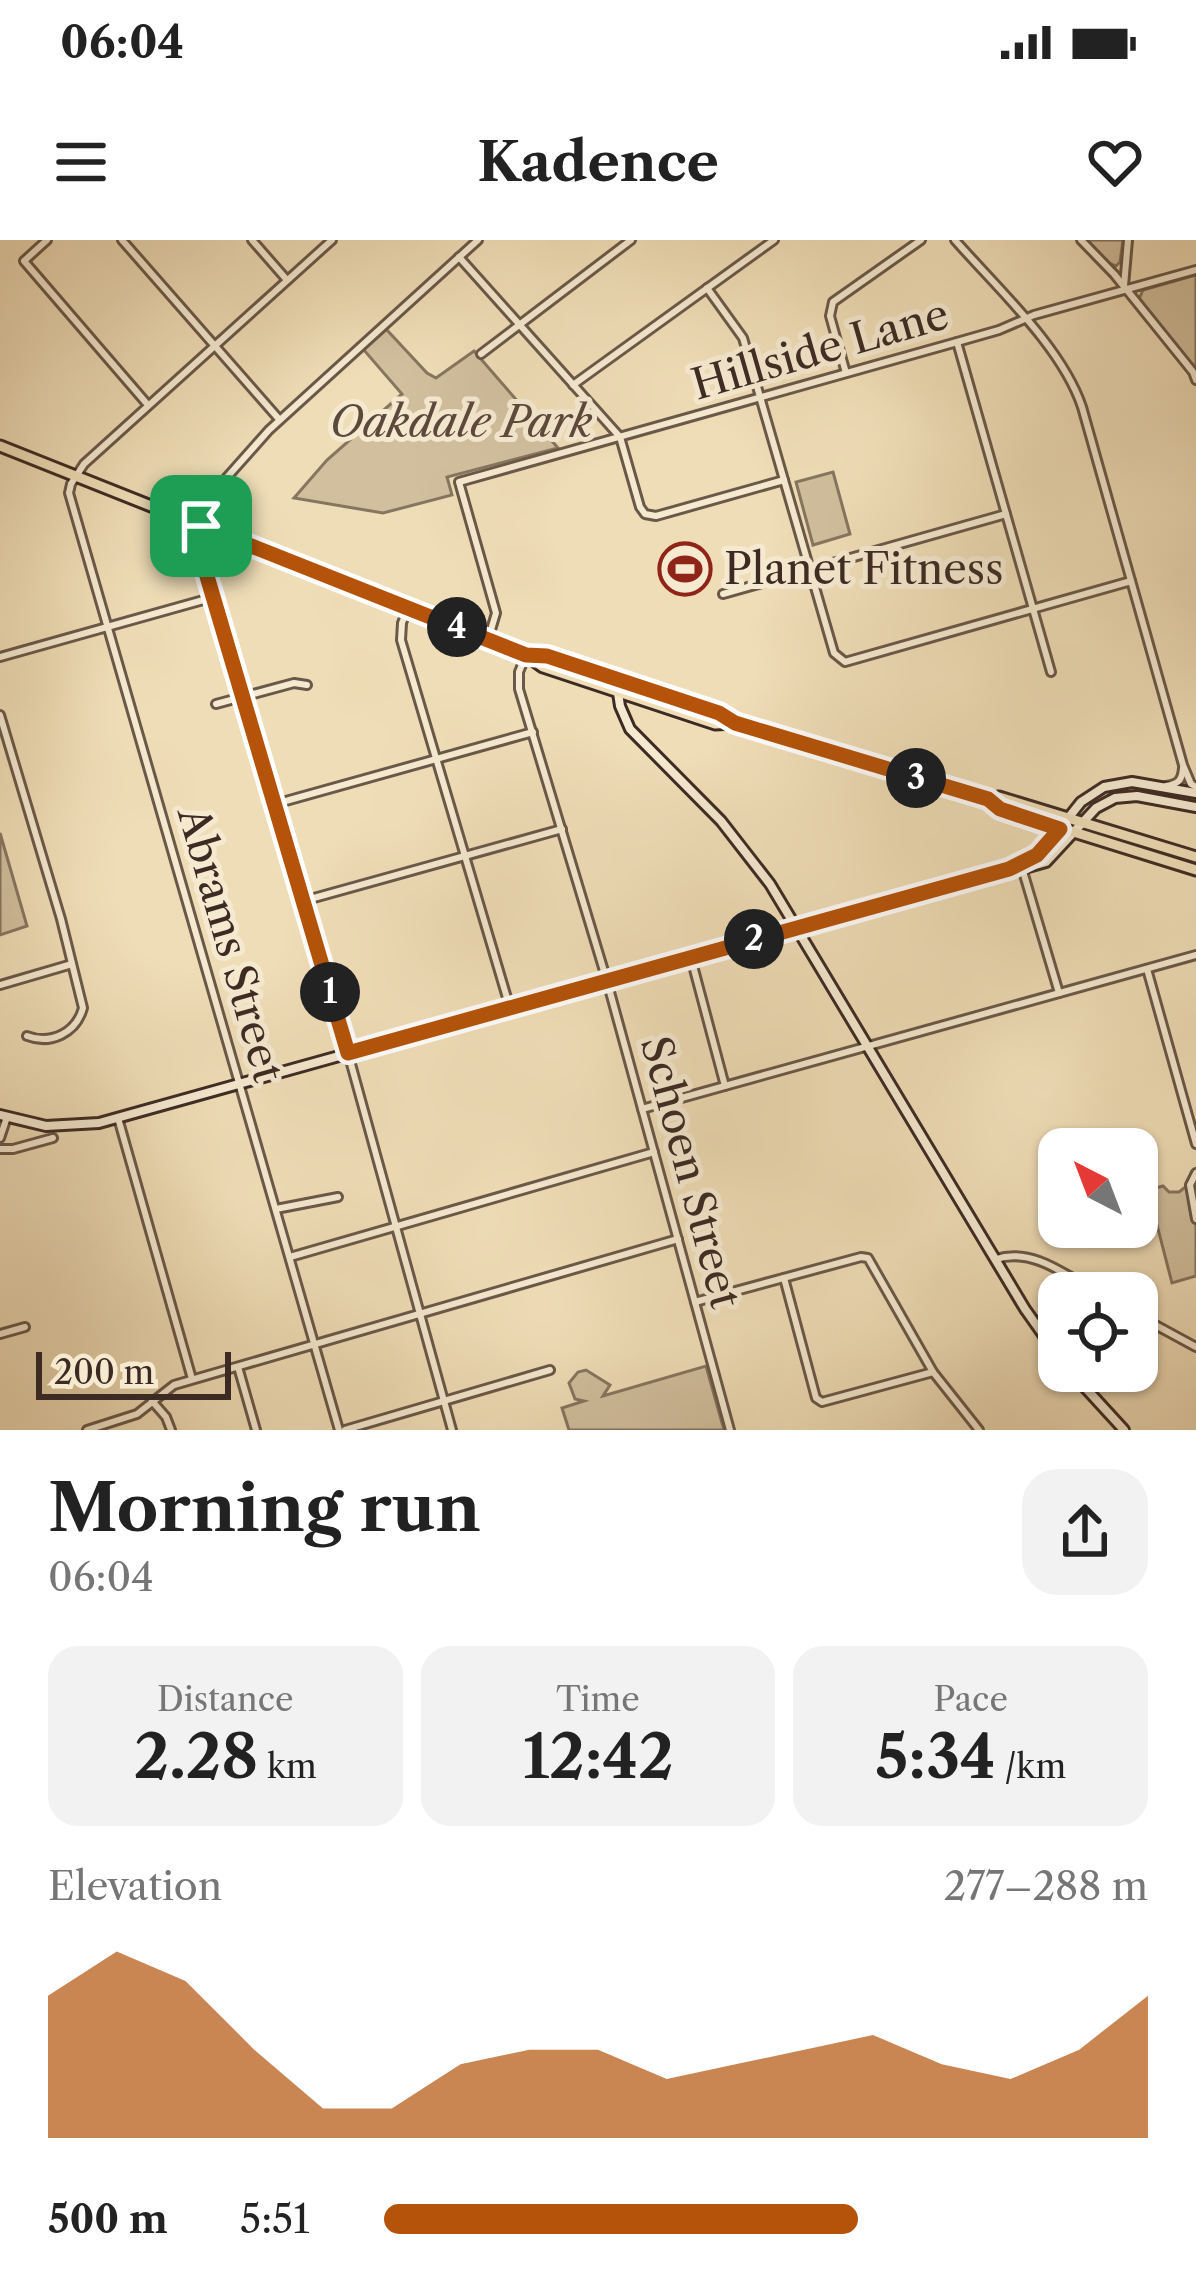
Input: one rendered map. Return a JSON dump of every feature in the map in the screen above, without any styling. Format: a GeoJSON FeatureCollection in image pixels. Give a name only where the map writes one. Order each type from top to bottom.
{"type":"FeatureCollection","features":[{"type":"Feature","properties":{"kind":"main road"},"geometry":{"type":"LineString","coordinates":[[0,446],[526,655],[543,667],[719,713],[735,723],[988,799],[1000,809],[1196,857]]}},
{"type":"Feature","properties":{"kind":"main road"},"geometry":{"type":"LineString","coordinates":[[620,687],[630,729],[730,832],[770,884],[1038,1328]]}},
{"type":"Feature","properties":{"kind":"main road"},"geometry":{"type":"LineString","coordinates":[[1021,867],[1086,797],[1109,784],[1193,789]]}},
{"type":"Feature","properties":{"kind":"main road"},"geometry":{"type":"LineString","coordinates":[[3,1116],[31,1124],[99,1123],[1046,862],[1096,808],[1122,796],[1196,807]]}},
{"type":"Feature","properties":{"kind":"main road"},"geometry":{"type":"LineString","coordinates":[[1079,828],[1196,870]]}},
{"type":"Feature","properties":{"kind":"main road"},"geometry":{"type":"LineString","coordinates":[[1089,1392],[1124,1430]]}},
{"type":"Feature","properties":{"kind":"street"},"geometry":{"type":"LineString","coordinates":[[47,240],[23,261],[148,405]]}},
{"type":"Feature","properties":{"kind":"street"},"geometry":{"type":"LineString","coordinates":[[122,240],[279,420]]}},
{"type":"Feature","properties":{"kind":"street"},"geometry":{"type":"LineString","coordinates":[[252,240],[287,280]]}},
{"type":"Feature","properties":{"kind":"street"},"geometry":{"type":"LineString","coordinates":[[76,476],[332,240]]}},
{"type":"Feature","properties":{"kind":"street"},"geometry":{"type":"LineString","coordinates":[[452,1430],[348,1053],[199,549],[212,494],[279,420],[478,240]]}},
{"type":"Feature","properties":{"kind":"street"},"geometry":{"type":"LineString","coordinates":[[481,354],[631,240]]}},
{"type":"Feature","properties":{"kind":"street"},"geometry":{"type":"LineString","coordinates":[[573,385],[774,240]]}},
{"type":"Feature","properties":{"kind":"street"},"geometry":{"type":"LineString","coordinates":[[846,374],[830,316],[833,302],[921,240]]}},
{"type":"Feature","properties":{"kind":"street"},"geometry":{"type":"LineString","coordinates":[[955,240],[1064,367],[1078,397],[1193,789],[1183,799],[1164,802]]}},
{"type":"Feature","properties":{"kind":"street"},"geometry":{"type":"LineString","coordinates":[[1081,240],[1114,274],[1196,380]]}},
{"type":"Feature","properties":{"kind":"street"},"geometry":{"type":"LineString","coordinates":[[1124,290],[1128,240]]}},
{"type":"Feature","properties":{"kind":"street"},"geometry":{"type":"LineString","coordinates":[[459,257],[620,437],[640,507],[647,515],[784,480]]}},
{"type":"Feature","properties":{"kind":"street","name":"Hillside Lane"},"geometry":{"type":"LineString","coordinates":[[488,640],[496,613],[459,482],[1196,270]]}},
{"type":"Feature","properties":{"kind":"street"},"geometry":{"type":"LineString","coordinates":[[707,288],[743,338],[838,659],[844,662],[1131,581]]}},
{"type":"Feature","properties":{"kind":"street"},"geometry":{"type":"LineString","coordinates":[[957,342],[1051,672]]}},
{"type":"Feature","properties":{"kind":"street","name":"Abrams Street"},"geometry":{"type":"LineString","coordinates":[[76,476],[70,502],[342,1430]]}},
{"type":"Feature","properties":{"kind":"street"},"geometry":{"type":"LineString","coordinates":[[723,594],[1006,514]]}},
{"type":"Feature","properties":{"kind":"street"},"geometry":{"type":"LineString","coordinates":[[0,657],[214,597]]}},
{"type":"Feature","properties":{"kind":"street"},"geometry":{"type":"LineString","coordinates":[[408,608],[401,640],[510,1008]]}},
{"type":"Feature","properties":{"kind":"street","name":"Schoen Street"},"geometry":{"type":"LineString","coordinates":[[526,655],[518,680],[607,981],[730,1430]]}},
{"type":"Feature","properties":{"kind":"street"},"geometry":{"type":"LineString","coordinates":[[216,704],[294,683],[307,685]]}},
{"type":"Feature","properties":{"kind":"street"},"geometry":{"type":"LineString","coordinates":[[0,715],[83,1008],[79,1021],[64,1034],[43,1039],[26,1036]]}},
{"type":"Feature","properties":{"kind":"street"},"geometry":{"type":"LineString","coordinates":[[274,804],[533,732]]}},
{"type":"Feature","properties":{"kind":"street"},"geometry":{"type":"LineString","coordinates":[[1158,787],[1180,781],[1183,765]]}},
{"type":"Feature","properties":{"kind":"street"},"geometry":{"type":"LineString","coordinates":[[303,901],[562,830]]}},
{"type":"Feature","properties":{"kind":"street"},"geometry":{"type":"LineString","coordinates":[[1021,867],[1059,994]]}},
{"type":"Feature","properties":{"kind":"street"},"geometry":{"type":"LineString","coordinates":[[643,1109],[1196,955]]}},
{"type":"Feature","properties":{"kind":"street"},"geometry":{"type":"LineString","coordinates":[[691,958],[725,1086]]}},
{"type":"Feature","properties":{"kind":"street"},"geometry":{"type":"LineString","coordinates":[[0,985],[72,964]]}},
{"type":"Feature","properties":{"kind":"street"},"geometry":{"type":"LineString","coordinates":[[1148,969],[1196,1144]]}},
{"type":"Feature","properties":{"kind":"street"},"geometry":{"type":"LineString","coordinates":[[0,1138],[3,1116]]}},
{"type":"Feature","properties":{"kind":"street"},"geometry":{"type":"LineString","coordinates":[[118,1118],[192,1379]]}},
{"type":"Feature","properties":{"kind":"street"},"geometry":{"type":"LineString","coordinates":[[0,1149],[53,1138]]}},
{"type":"Feature","properties":{"kind":"street"},"geometry":{"type":"LineString","coordinates":[[290,1257],[654,1152]]}},
{"type":"Feature","properties":{"kind":"street"},"geometry":{"type":"LineString","coordinates":[[1195,1173],[1190,1192],[1196,1219]]}},
{"type":"Feature","properties":{"kind":"street"},"geometry":{"type":"LineString","coordinates":[[277,1209],[338,1197]]}},
{"type":"Feature","properties":{"kind":"street"},"geometry":{"type":"LineString","coordinates":[[87,1430],[127,1419],[167,1388],[192,1379],[678,1239]]}},
{"type":"Feature","properties":{"kind":"street"},"geometry":{"type":"LineString","coordinates":[[996,1259],[1033,1257],[1060,1272]]}},
{"type":"Feature","properties":{"kind":"street"},"geometry":{"type":"LineString","coordinates":[[695,1302],[868,1258],[933,1372],[980,1430]]}},
{"type":"Feature","properties":{"kind":"street"},"geometry":{"type":"LineString","coordinates":[[784,1278],[816,1398],[822,1402],[933,1372]]}},
{"type":"Feature","properties":{"kind":"street"},"geometry":{"type":"LineString","coordinates":[[1158,1326],[1196,1347]]}},
{"type":"Feature","properties":{"kind":"street"},"geometry":{"type":"LineString","coordinates":[[0,1334],[25,1327]]}},
{"type":"Feature","properties":{"kind":"street"},"geometry":{"type":"LineString","coordinates":[[238,1367],[256,1430]]}},
{"type":"Feature","properties":{"kind":"street"},"geometry":{"type":"LineString","coordinates":[[342,1430],[550,1370]]}},
{"type":"Feature","properties":{"kind":"street"},"geometry":{"type":"LineString","coordinates":[[152,1401],[171,1430]]}},
{"type":"Feature","properties":{"kind":"green space"},"geometry":{"type":"Polygon","coordinates":[[[1086,240],[1123,240],[1120,262],[1116,266],[1108,263],[1086,240]]]}},
{"type":"Feature","properties":{"kind":"green space"},"geometry":{"type":"Polygon","coordinates":[[[1196,275],[1196,369],[1139,299],[1143,290],[1196,275]]]}},
{"type":"Feature","properties":{"kind":"green space","name":"Oakdale Park"},"geometry":{"type":"Polygon","coordinates":[[[386,329],[436,378],[474,351],[558,448],[447,477],[452,495],[383,513],[294,498],[327,460],[402,394],[363,349],[386,329]]]}},
{"type":"Feature","properties":{"kind":"green space"},"geometry":{"type":"Polygon","coordinates":[[[833,472],[850,534],[813,545],[796,482],[833,472]]]}},
{"type":"Feature","properties":{"kind":"green space"},"geometry":{"type":"Polygon","coordinates":[[[0,833],[27,926],[0,935],[0,833]]]}},
{"type":"Feature","properties":{"kind":"green space"},"geometry":{"type":"Polygon","coordinates":[[[1196,1179],[1196,1276],[1172,1283],[1158,1229],[1158,1187],[1179,1192],[1196,1179]]]}},
{"type":"Feature","properties":{"kind":"green space"},"geometry":{"type":"Polygon","coordinates":[[[706,1366],[724,1430],[569,1430],[562,1408],[584,1401],[575,1399],[569,1383],[578,1372],[586,1370],[610,1385],[603,1396],[706,1366]]]}},
{"type":"Feature","properties":{"kind":"place","name":"Planet Fitness"},"geometry":{"type":"Point","coordinates":[685,569]}},
{"type":"Feature","properties":{"kind":"route"},"geometry":{"type":"LineString","coordinates":[[201,526],[526,655],[547,656],[725,715],[735,723],[988,799],[1000,809],[1060,829],[1037,855],[1009,869],[348,1053],[201,556],[201,526]]}}]}
